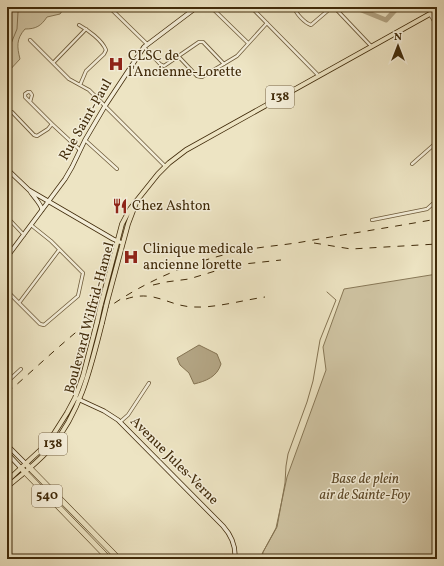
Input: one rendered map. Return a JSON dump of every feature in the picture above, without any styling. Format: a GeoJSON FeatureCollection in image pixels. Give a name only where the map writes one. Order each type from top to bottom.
{"type":"FeatureCollection","features":[{"type":"Feature","properties":{"kind":"highway","name":"540"},"geometry":{"type":"LineString","coordinates":[[28,466],[119,559]]}},
{"type":"Feature","properties":{"kind":"highway","name":"540"},"geometry":{"type":"LineString","coordinates":[[22,470],[109,559]]}},
{"type":"Feature","properties":{"kind":"main road","name":"Boulevard Wilfrid-Hamel"},"geometry":{"type":"LineString","coordinates":[[7,481],[52,446],[71,416],[77,399],[122,224],[130,209],[165,166],[186,150],[318,75],[437,10]]}},
{"type":"Feature","properties":{"kind":"main road","name":"Boulevard Wilfrid-Hamel"},"geometry":{"type":"LineString","coordinates":[[28,466],[56,433],[77,399],[90,371],[122,242],[135,209],[136,201]]}},
{"type":"Feature","properties":{"kind":"main road","name":"Boulevard Wilfrid-Hamel"},"geometry":{"type":"LineString","coordinates":[[7,488],[22,470]]}},
{"type":"Feature","properties":{"kind":"street"},"geometry":{"type":"LineString","coordinates":[[109,7],[162,66],[166,66],[199,42],[203,42],[224,64]]}},
{"type":"Feature","properties":{"kind":"street","name":"Rue Saint-Paul"},"geometry":{"type":"LineString","coordinates":[[7,255],[24,235],[72,167],[85,140],[105,106],[145,46],[190,9],[197,7]]}},
{"type":"Feature","properties":{"kind":"street"},"geometry":{"type":"LineString","coordinates":[[211,7],[248,43]]}},
{"type":"Feature","properties":{"kind":"street"},"geometry":{"type":"LineString","coordinates":[[251,7],[318,75]]}},
{"type":"Feature","properties":{"kind":"street"},"geometry":{"type":"LineString","coordinates":[[294,7],[295,11],[308,24],[311,25],[333,7],[371,46]]}},
{"type":"Feature","properties":{"kind":"street"},"geometry":{"type":"LineString","coordinates":[[430,14],[437,26]]}},
{"type":"Feature","properties":{"kind":"street"},"geometry":{"type":"LineString","coordinates":[[179,57],[200,78],[237,56],[267,23]]}},
{"type":"Feature","properties":{"kind":"street"},"geometry":{"type":"LineString","coordinates":[[79,25],[86,28],[104,45],[106,50],[104,54],[86,71],[80,85]]}},
{"type":"Feature","properties":{"kind":"street"},"geometry":{"type":"LineString","coordinates":[[53,63],[86,28]]}},
{"type":"Feature","properties":{"kind":"street"},"geometry":{"type":"LineString","coordinates":[[30,40],[69,79],[89,90],[165,166]]}},
{"type":"Feature","properties":{"kind":"street"},"geometry":{"type":"LineString","coordinates":[[30,102],[80,150]]}},
{"type":"Feature","properties":{"kind":"street"},"geometry":{"type":"LineString","coordinates":[[7,111],[12,112],[34,135],[37,136],[48,129],[52,124]]}},
{"type":"Feature","properties":{"kind":"street"},"geometry":{"type":"LineString","coordinates":[[85,140],[117,170]]}},
{"type":"Feature","properties":{"kind":"street"},"geometry":{"type":"LineString","coordinates":[[412,164],[437,142]]}},
{"type":"Feature","properties":{"kind":"street"},"geometry":{"type":"LineString","coordinates":[[7,169],[29,190],[42,206],[42,210]]}},
{"type":"Feature","properties":{"kind":"street"},"geometry":{"type":"LineString","coordinates":[[29,190],[117,241],[122,242]]}},
{"type":"Feature","properties":{"kind":"street"},"geometry":{"type":"LineString","coordinates":[[372,220],[427,209],[437,200]]}},
{"type":"Feature","properties":{"kind":"street"},"geometry":{"type":"LineString","coordinates":[[7,217],[24,235]]}},
{"type":"Feature","properties":{"kind":"street"},"geometry":{"type":"LineString","coordinates":[[7,291],[40,324],[44,325],[78,296],[83,273],[31,225]]}},
{"type":"Feature","properties":{"kind":"street"},"geometry":{"type":"LineString","coordinates":[[19,303],[59,250]]}},
{"type":"Feature","properties":{"kind":"street"},"geometry":{"type":"LineString","coordinates":[[7,382],[21,369]]}},
{"type":"Feature","properties":{"kind":"street"},"geometry":{"type":"LineString","coordinates":[[120,422],[128,415],[149,383]]}},
{"type":"Feature","properties":{"kind":"street","name":"Avenue Jules-Verne"},"geometry":{"type":"LineString","coordinates":[[77,399],[104,410],[120,422],[225,528],[233,540],[235,559]]}},
{"type":"Feature","properties":{"kind":"street"},"geometry":{"type":"LineString","coordinates":[[7,445],[28,466]]}},
{"type":"Feature","properties":{"kind":"street"},"geometry":{"type":"LineString","coordinates":[[7,453],[22,470]]}},
{"type":"Feature","properties":{"kind":"green space"},"geometry":{"type":"Polygon","coordinates":[[[7,7],[65,7],[60,14],[47,17],[43,23],[38,26],[25,29],[20,36],[18,43],[20,59],[7,73],[7,7]]]}},
{"type":"Feature","properties":{"kind":"green space","name":"Base de plein air de Sainte-Foy"},"geometry":{"type":"Polygon","coordinates":[[[437,274],[437,559],[262,559],[262,554],[276,528],[287,477],[326,370],[323,347],[344,289],[437,274]]]}},
{"type":"Feature","properties":{"kind":"shaded area"},"geometry":{"type":"Polygon","coordinates":[[[199,345],[217,354],[221,364],[217,372],[210,378],[194,384],[189,373],[180,365],[177,358],[199,345]]]}},
{"type":"Feature","properties":{"kind":"waterway"},"geometry":{"type":"LineString","coordinates":[[7,49],[10,46],[17,29],[18,12],[25,7]]}},
{"type":"Feature","properties":{"kind":"waterway"},"geometry":{"type":"LineString","coordinates":[[358,7],[359,9],[386,20],[398,7]]}},
{"type":"Feature","properties":{"kind":"waterway"},"geometry":{"type":"LineString","coordinates":[[262,559],[263,552],[277,527],[285,483],[288,454],[313,381],[320,340],[336,300],[327,292]]}},
{"type":"Feature","properties":{"kind":"railway"},"geometry":{"type":"LineString","coordinates":[[7,393],[93,318],[139,288],[169,273],[201,261],[234,252],[437,219]]}},
{"type":"Feature","properties":{"kind":"railway"},"geometry":{"type":"LineString","coordinates":[[314,243],[351,249],[437,244]]}},
{"type":"Feature","properties":{"kind":"railway"},"geometry":{"type":"LineString","coordinates":[[153,285],[189,279],[235,265],[281,260]]}},
{"type":"Feature","properties":{"kind":"railway"},"geometry":{"type":"LineString","coordinates":[[126,299],[136,296],[145,296],[186,306],[203,307],[265,297]]}},
{"type":"Feature","properties":{"kind":"place","name":"CLSC de l'Ancienne-Lorette"},"geometry":{"type":"Point","coordinates":[116,64]}},
{"type":"Feature","properties":{"kind":"place","name":"Chez Ashton"},"geometry":{"type":"Point","coordinates":[120,206]}},
{"type":"Feature","properties":{"kind":"place","name":"Clinique medicale ancienne lorette"},"geometry":{"type":"Point","coordinates":[131,257]}}]}
